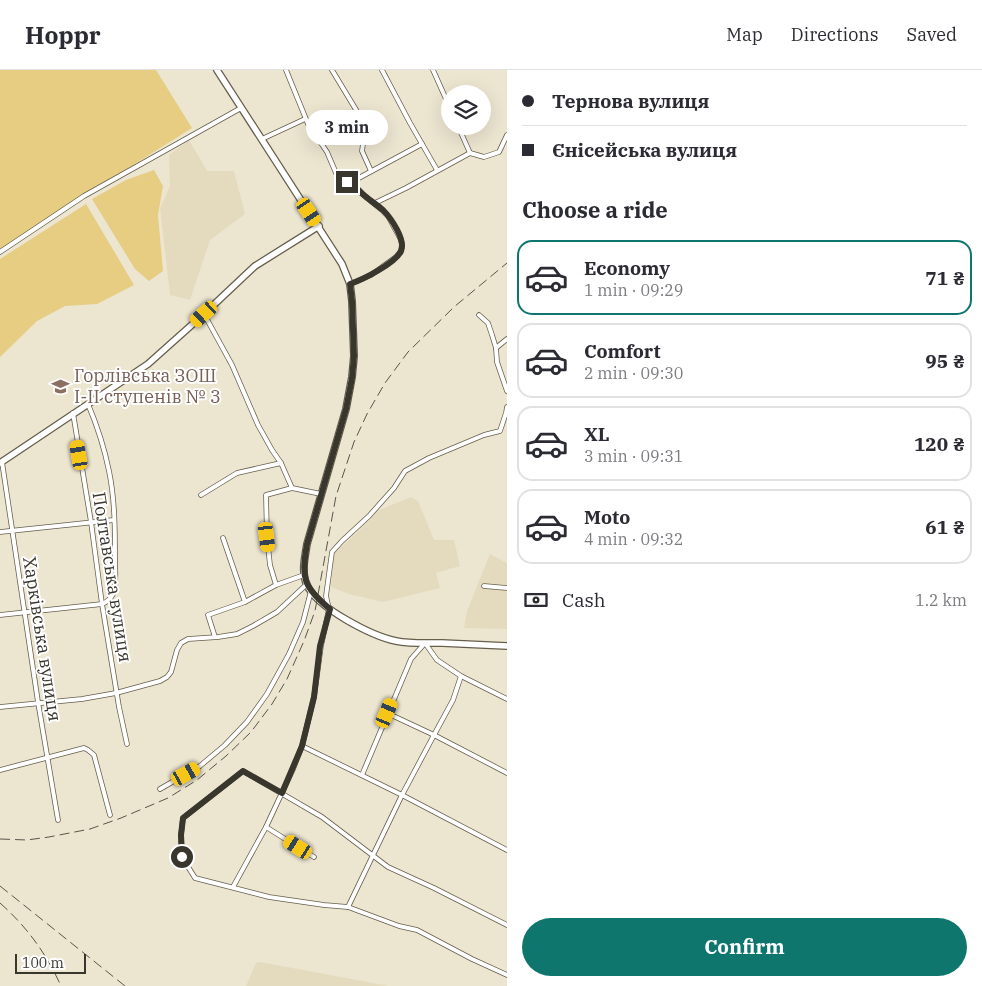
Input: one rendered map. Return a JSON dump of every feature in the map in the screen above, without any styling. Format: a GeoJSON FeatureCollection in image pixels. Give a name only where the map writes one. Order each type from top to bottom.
{"type":"FeatureCollection","features":[{"type":"Feature","properties":{"kind":"street"},"geometry":{"type":"LineString","coordinates":[[217,70],[319,226],[342,264],[350,284],[354,356],[352,378],[346,409],[307,544],[304,575],[307,584],[312,593],[330,609],[378,636],[396,641],[507,646]]}},
{"type":"Feature","properties":{"kind":"street"},"geometry":{"type":"LineString","coordinates":[[286,70],[308,124],[327,152],[336,173],[342,179],[354,184],[388,216],[402,244],[401,251],[396,257],[371,275],[350,284]]}},
{"type":"Feature","properties":{"kind":"street"},"geometry":{"type":"LineString","coordinates":[[332,70],[364,123],[362,151],[371,171]]}},
{"type":"Feature","properties":{"kind":"street"},"geometry":{"type":"LineString","coordinates":[[382,70],[437,170]]}},
{"type":"Feature","properties":{"kind":"street"},"geometry":{"type":"LineString","coordinates":[[433,70],[441,88]]}},
{"type":"Feature","properties":{"kind":"street"},"geometry":{"type":"LineString","coordinates":[[0,252],[84,196],[241,108]]}},
{"type":"Feature","properties":{"kind":"street"},"geometry":{"type":"LineString","coordinates":[[262,139],[306,119]]}},
{"type":"Feature","properties":{"kind":"street"},"geometry":{"type":"LineString","coordinates":[[462,135],[470,152],[484,157],[500,152],[507,135]]}},
{"type":"Feature","properties":{"kind":"street"},"geometry":{"type":"LineString","coordinates":[[354,184],[355,181],[371,171],[422,144]]}},
{"type":"Feature","properties":{"kind":"street"},"geometry":{"type":"LineString","coordinates":[[375,203],[470,152]]}},
{"type":"Feature","properties":{"kind":"street"},"geometry":{"type":"LineString","coordinates":[[1,463],[148,364],[255,266],[319,226]]}},
{"type":"Feature","properties":{"kind":"street"},"geometry":{"type":"LineString","coordinates":[[204,314],[232,365],[258,425],[281,463],[292,488]]}},
{"type":"Feature","properties":{"kind":"street"},"geometry":{"type":"LineString","coordinates":[[479,316],[488,323],[496,348],[497,362],[505,379],[507,390]]}},
{"type":"Feature","properties":{"kind":"street"},"geometry":{"type":"LineString","coordinates":[[496,348],[507,339]]}},
{"type":"Feature","properties":{"kind":"street"},"geometry":{"type":"LineString","coordinates":[[0,615],[102,604],[108,602],[113,594],[115,577],[114,520],[109,470],[88,404]]}},
{"type":"Feature","properties":{"kind":"street"},"geometry":{"type":"LineString","coordinates":[[233,887],[266,827],[302,746],[314,697],[320,646],[330,609],[326,596],[332,552],[369,516],[394,488],[405,472],[429,458],[484,435],[500,431],[507,407]]}},
{"type":"Feature","properties":{"kind":"street","name":"Полтавська вулиця"},"geometry":{"type":"LineString","coordinates":[[73,413],[116,693],[127,744]]}},
{"type":"Feature","properties":{"kind":"street","name":"Харківська вулиця"},"geometry":{"type":"LineString","coordinates":[[1,463],[58,820]]}},
{"type":"Feature","properties":{"kind":"street"},"geometry":{"type":"LineString","coordinates":[[201,495],[237,473],[281,463]]}},
{"type":"Feature","properties":{"kind":"street"},"geometry":{"type":"LineString","coordinates":[[276,585],[270,565],[266,495],[292,488],[322,494]]}},
{"type":"Feature","properties":{"kind":"street"},"geometry":{"type":"LineString","coordinates":[[0,532],[114,520]]}},
{"type":"Feature","properties":{"kind":"street"},"geometry":{"type":"LineString","coordinates":[[223,538],[245,602]]}},
{"type":"Feature","properties":{"kind":"street"},"geometry":{"type":"LineString","coordinates":[[215,637],[208,615],[245,602],[276,585],[304,575]]}},
{"type":"Feature","properties":{"kind":"street"},"geometry":{"type":"LineString","coordinates":[[0,707],[82,699],[116,693],[160,681],[167,678],[171,672],[181,643],[188,639],[237,634],[276,612],[307,584]]}},
{"type":"Feature","properties":{"kind":"street"},"geometry":{"type":"LineString","coordinates":[[484,586],[507,588]]}},
{"type":"Feature","properties":{"kind":"street"},"geometry":{"type":"LineString","coordinates":[[160,789],[200,766],[225,745],[247,722],[267,694],[289,654],[303,622],[312,593]]}},
{"type":"Feature","properties":{"kind":"street"},"geometry":{"type":"LineString","coordinates":[[425,643],[437,660],[462,676],[507,699]]}},
{"type":"Feature","properties":{"kind":"street"},"geometry":{"type":"LineString","coordinates":[[362,776],[411,658],[425,643]]}},
{"type":"Feature","properties":{"kind":"street"},"geometry":{"type":"LineString","coordinates":[[348,907],[402,795],[453,700],[462,676]]}},
{"type":"Feature","properties":{"kind":"street"},"geometry":{"type":"LineString","coordinates":[[387,713],[507,773]]}},
{"type":"Feature","properties":{"kind":"street"},"geometry":{"type":"LineString","coordinates":[[302,746],[402,795],[507,850]]}},
{"type":"Feature","properties":{"kind":"street"},"geometry":{"type":"LineString","coordinates":[[0,770],[84,748],[94,755],[110,815]]}},
{"type":"Feature","properties":{"kind":"street"},"geometry":{"type":"LineString","coordinates":[[507,924],[388,867],[322,817],[243,771],[183,818],[181,835],[182,857],[195,878],[269,897],[348,907],[399,926],[417,930],[507,975]]}},
{"type":"Feature","properties":{"kind":"street"},"geometry":{"type":"LineString","coordinates":[[266,827],[314,857]]}},
{"type":"Feature","properties":{"kind":"shaded area"},"geometry":{"type":"Polygon","coordinates":[[[0,70],[156,70],[192,128],[0,249],[0,70]]]}},
{"type":"Feature","properties":{"kind":"shaded area"},"geometry":{"type":"Polygon","coordinates":[[[189,140],[207,171],[234,171],[245,214],[210,240],[190,300],[170,295],[160,208],[170,186],[169,155],[189,140]]]}},
{"type":"Feature","properties":{"kind":"shaded area"},"geometry":{"type":"Polygon","coordinates":[[[154,170],[163,186],[158,215],[163,271],[149,281],[135,269],[92,199],[126,180],[154,170]]]}},
{"type":"Feature","properties":{"kind":"shaded area"},"geometry":{"type":"Polygon","coordinates":[[[86,204],[134,285],[97,304],[65,306],[37,321],[0,357],[0,259],[86,204]]]}},
{"type":"Feature","properties":{"kind":"shaded area"},"geometry":{"type":"Polygon","coordinates":[[[411,497],[418,501],[434,540],[454,540],[460,566],[436,573],[440,588],[383,602],[349,594],[331,587],[334,554],[377,511],[411,497]]]}},
{"type":"Feature","properties":{"kind":"shaded area"},"geometry":{"type":"Polygon","coordinates":[[[490,554],[507,563],[507,629],[464,628],[467,611],[490,554]]]}},
{"type":"Feature","properties":{"kind":"shaded area"},"geometry":{"type":"Polygon","coordinates":[[[260,962],[389,986],[246,986],[256,963],[260,962]]]}},
{"type":"Feature","properties":{"kind":"railway"},"geometry":{"type":"LineString","coordinates":[[0,839],[27,840],[90,829],[168,798],[197,780],[251,732],[272,704],[287,679],[315,611],[336,496],[354,442],[367,414],[385,383],[408,352],[454,307],[507,263]]}},
{"type":"Feature","properties":{"kind":"railway"},"geometry":{"type":"LineString","coordinates":[[0,886],[125,986]]}},
{"type":"Feature","properties":{"kind":"railway"},"geometry":{"type":"LineString","coordinates":[[0,903],[19,921],[35,941],[49,962],[61,986]]}},
{"type":"Feature","properties":{"kind":"place","name":"Горлівська ЗОШ І-ІІ ступенів № 3"},"geometry":{"type":"Point","coordinates":[60,386]}},
{"type":"Feature","properties":{"kind":"route"},"geometry":{"type":"LineString","coordinates":[[182,857],[181,835],[183,818],[243,771],[282,793],[302,746],[314,697],[320,646],[330,609],[313,594],[304,575],[304,566],[307,544],[346,409],[352,378],[354,356],[350,284],[371,275],[396,257],[401,251],[402,244],[388,216],[354,184],[347,182]]}}]}
